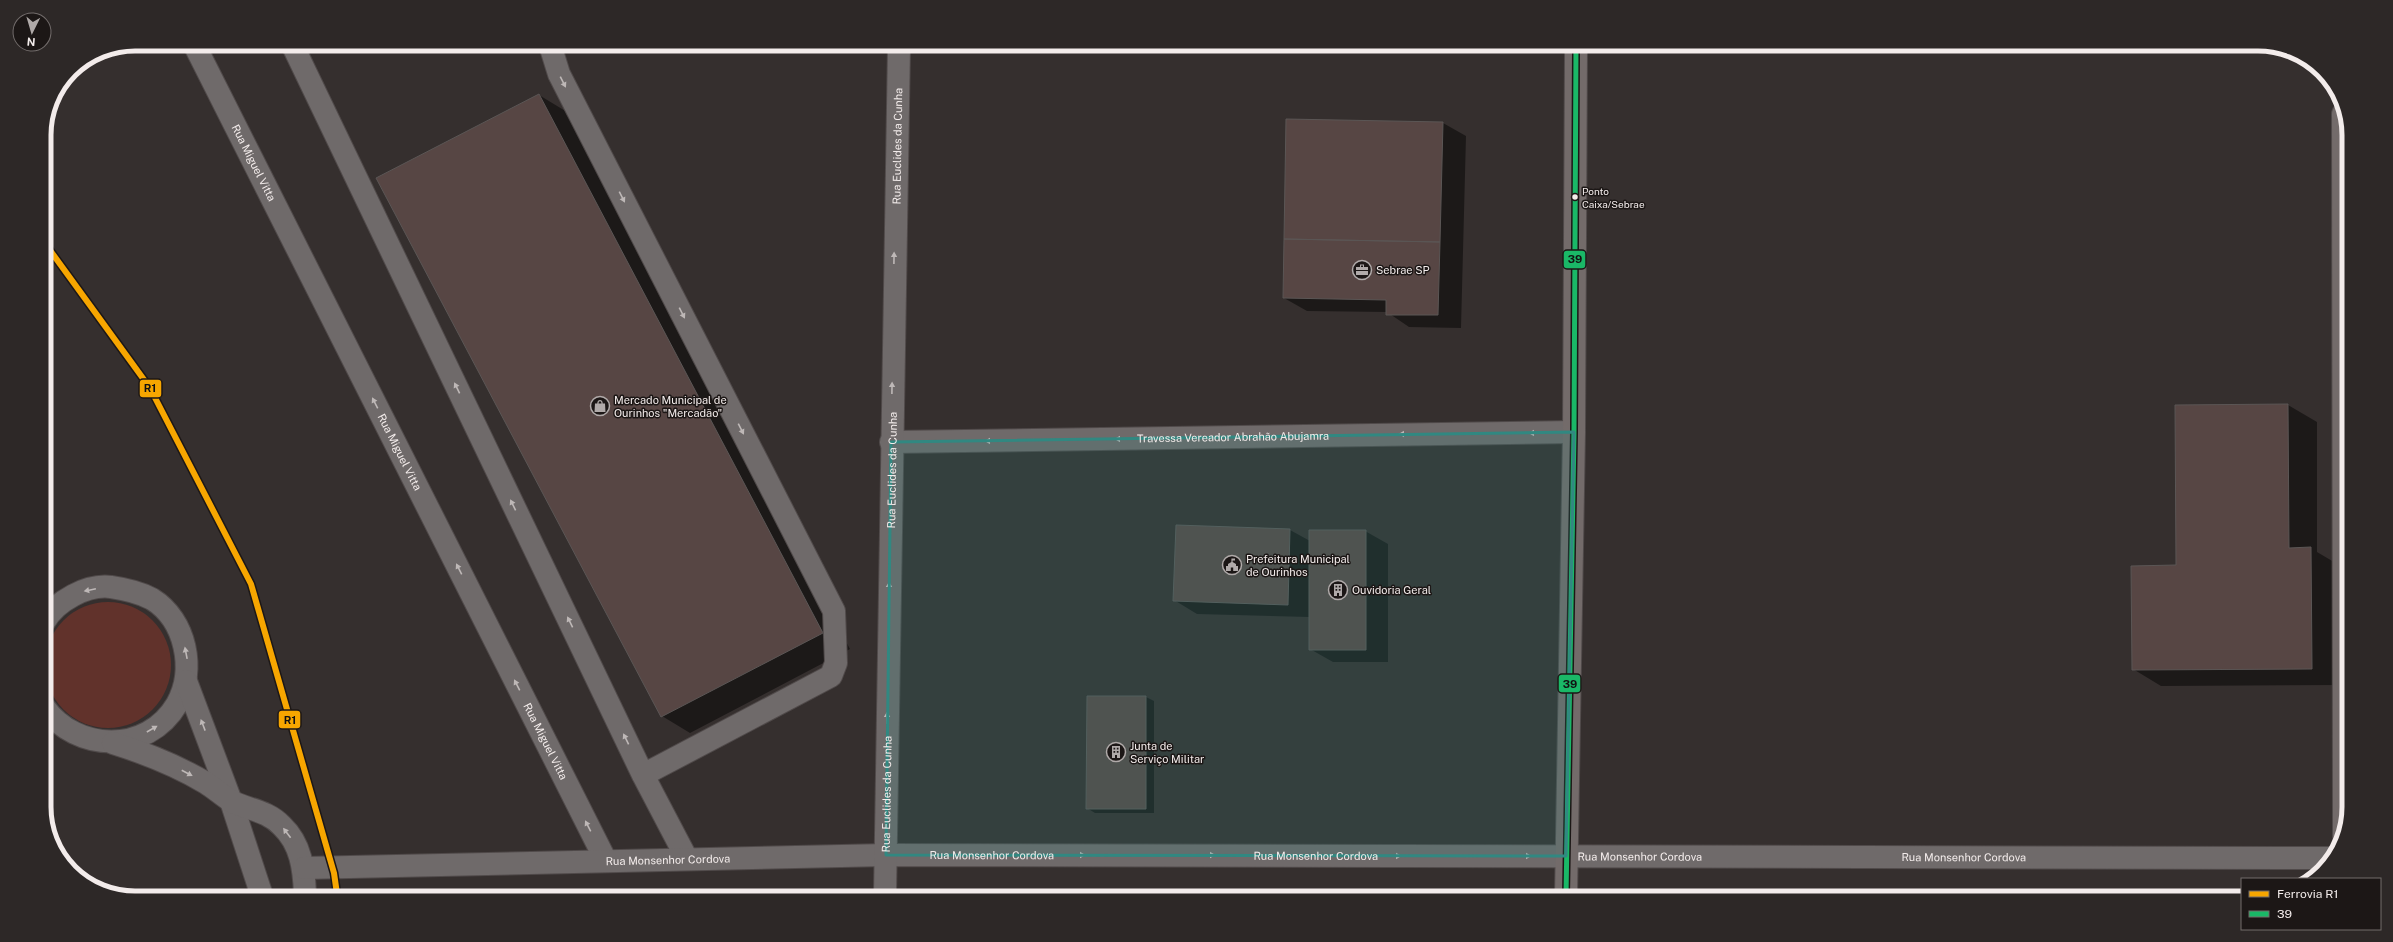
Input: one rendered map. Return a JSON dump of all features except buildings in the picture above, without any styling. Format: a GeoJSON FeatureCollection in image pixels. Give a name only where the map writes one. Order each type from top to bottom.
{"type":"FeatureCollection","features":[{"type":"Feature","properties":{"kind":"street","name":"Rua Miguel Vitta"},"geometry":{"type":"LineString","coordinates":[[198,51],[606,861]]}},
{"type":"Feature","properties":{"kind":"street"},"geometry":{"type":"LineString","coordinates":[[295,51],[643,774],[687,859]]}},
{"type":"Feature","properties":{"kind":"street"},"geometry":{"type":"LineString","coordinates":[[552,51],[559,74],[834,611],[836,663],[831,676],[643,774]]}},
{"type":"Feature","properties":{"kind":"street","name":"Rua Euclides da Cunha"},"geometry":{"type":"LineString","coordinates":[[885,891],[898,51]]}},
{"type":"Feature","properties":{"kind":"street"},"geometry":{"type":"LineString","coordinates":[[1566,891],[1574,432],[1576,51]]}},
{"type":"Feature","properties":{"kind":"street","name":"Travessa Vereador Abrahão Abujamra"},"geometry":{"type":"LineString","coordinates":[[891,442],[1574,432]]}},
{"type":"Feature","properties":{"kind":"street"},"geometry":{"type":"LineString","coordinates":[[51,614],[64,600],[85,590],[108,587],[131,590],[152,599],[169,615],[182,635],[187,658],[186,681],[177,704],[160,724],[137,737],[102,741],[51,733]]}},
{"type":"Feature","properties":{"kind":"street"},"geometry":{"type":"LineString","coordinates":[[186,681],[231,801],[260,891]]}},
{"type":"Feature","properties":{"kind":"street"},"geometry":{"type":"LineString","coordinates":[[51,716],[71,733],[148,754],[206,783],[231,801],[260,810],[282,826],[296,844],[304,868],[305,891]]}},
{"type":"Feature","properties":{"kind":"street","name":"Rua Monsenhor Cordova"},"geometry":{"type":"LineString","coordinates":[[304,868],[886,855],[2325,858]]}},
{"type":"Feature","properties":{"kind":"highlighted area"},"geometry":{"type":"Polygon","coordinates":[[[1574,432],[1566,856],[886,855],[891,442],[1574,432]]]}},
{"type":"Feature","properties":{"kind":"shaded area"},"geometry":{"type":"Polygon","coordinates":[[[96,603],[120,603],[132,607],[148,616],[157,625],[163,635],[170,653],[170,677],[166,689],[157,705],[148,714],[138,720],[120,727],[96,727],[78,720],[68,714],[59,705],[51,691],[51,639],[53,635],[59,625],[68,616],[84,607],[96,603]]]}},
{"type":"Feature","properties":{"kind":"rail line","name":"R1"},"geometry":{"type":"LineString","coordinates":[[51,252],[150,388],[251,584],[334,873],[337,891]]}},
{"type":"Feature","properties":{"kind":"transit line","name":"39"},"geometry":{"type":"LineString","coordinates":[[1566,891],[1574,432],[1576,51]]}},
{"type":"Feature","properties":{"kind":"place","name":"Ponto Caixa/Sebrae"},"geometry":{"type":"Point","coordinates":[1575,197]}},
{"type":"Feature","properties":{"kind":"place","name":"Sebrae SP"},"geometry":{"type":"Point","coordinates":[1362,270]}},
{"type":"Feature","properties":{"kind":"place","name":"Mercado Municipal de Ourinhos \"Mercadão\""},"geometry":{"type":"Point","coordinates":[600,406]}},
{"type":"Feature","properties":{"kind":"place","name":"Prefeitura Municipal de Ourinhos"},"geometry":{"type":"Point","coordinates":[1232,565]}},
{"type":"Feature","properties":{"kind":"place","name":"Ouvidoria Geral"},"geometry":{"type":"Point","coordinates":[1338,590]}},
{"type":"Feature","properties":{"kind":"place","name":"Junta de Serviço Militar"},"geometry":{"type":"Point","coordinates":[1116,752]}}]}
